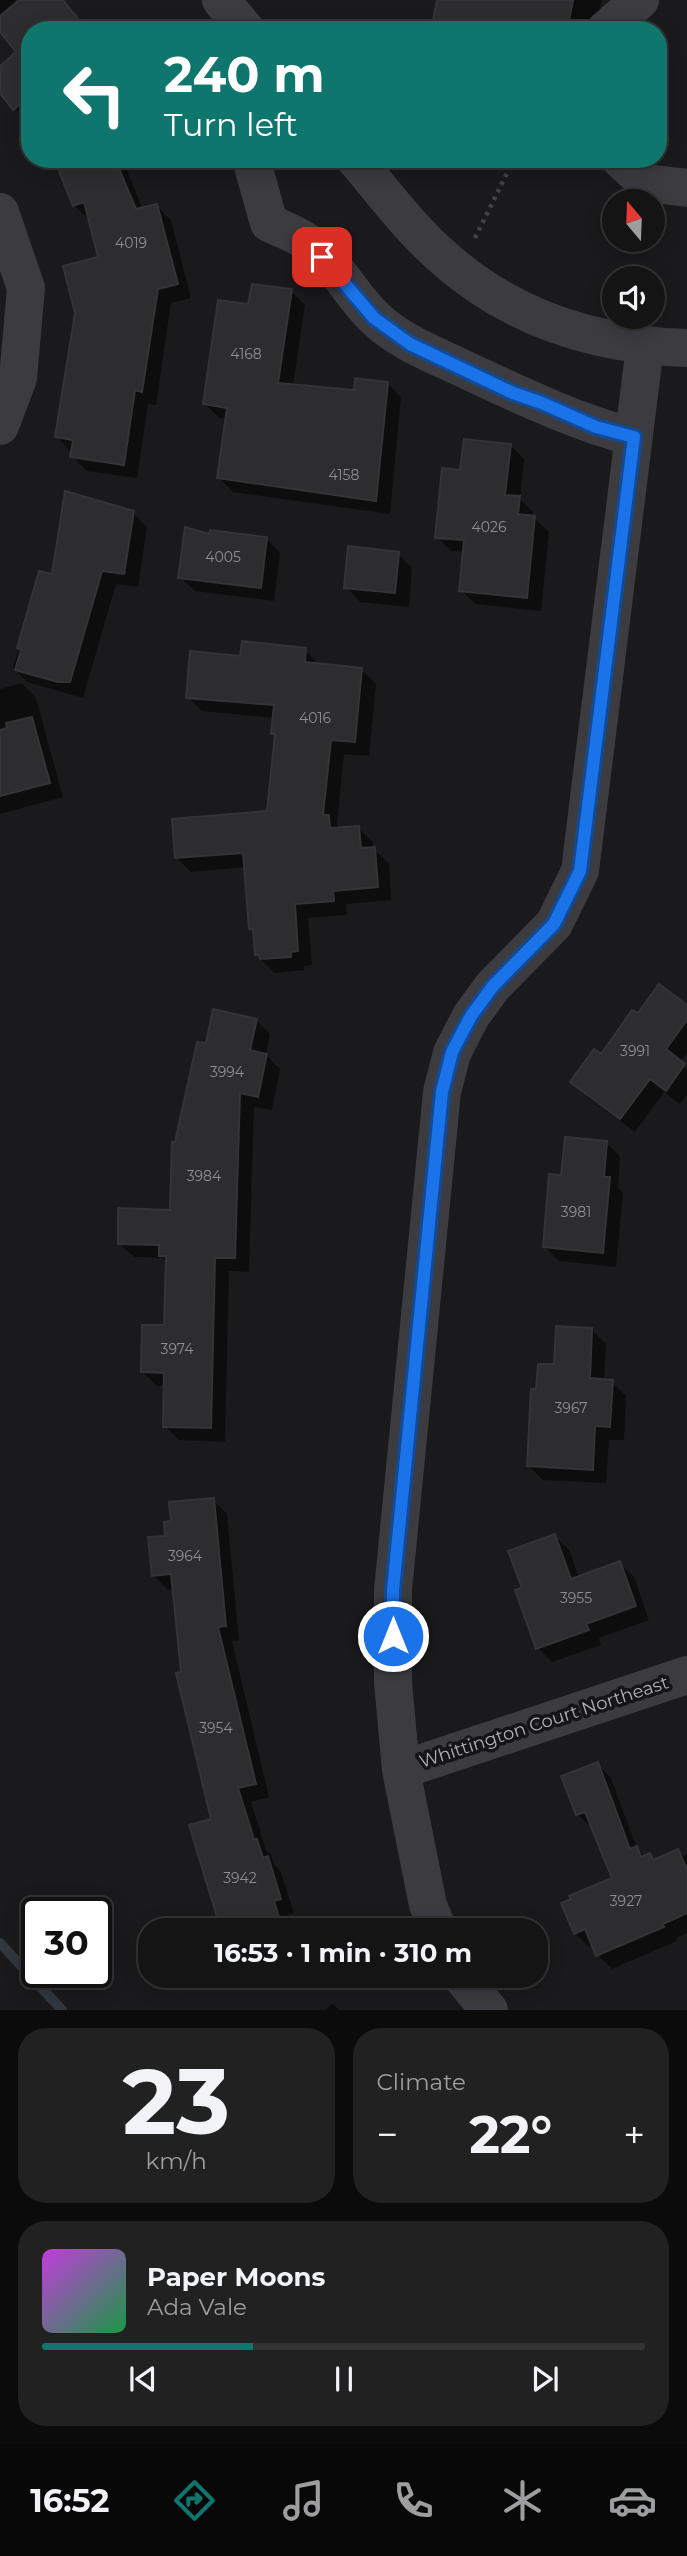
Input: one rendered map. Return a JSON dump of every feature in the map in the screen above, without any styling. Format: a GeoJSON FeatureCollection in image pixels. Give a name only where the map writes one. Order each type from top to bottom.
{"type":"FeatureCollection","features":[{"type":"Feature","properties":{"kind":"street"},"geometry":{"type":"LineString","coordinates":[[221,0],[238,21]]}},
{"type":"Feature","properties":{"kind":"street"},"geometry":{"type":"LineString","coordinates":[[598,21],[602,0]]}},
{"type":"Feature","properties":{"kind":"street"},"geometry":{"type":"LineString","coordinates":[[616,21],[640,0]]}},
{"type":"Feature","properties":{"kind":"street"},"geometry":{"type":"LineString","coordinates":[[254,168],[269,223],[307,242],[337,271],[374,318],[410,344],[513,393],[596,427],[634,437]]}},
{"type":"Feature","properties":{"kind":"street"},"geometry":{"type":"LineString","coordinates":[[362,168],[410,225],[445,260],[490,293],[540,319],[593,337],[645,346],[687,348]]}},
{"type":"Feature","properties":{"kind":"street"},"geometry":{"type":"LineString","coordinates":[[630,168],[646,183],[687,188]]}},
{"type":"Feature","properties":{"kind":"street"},"geometry":{"type":"LineString","coordinates":[[0,212],[26,288],[18,378],[0,426]]}},
{"type":"Feature","properties":{"kind":"street"},"geometry":{"type":"LineString","coordinates":[[433,1918],[428,1905],[401,1770],[393,1682],[393,1590],[442,1092],[452,1052],[471,1016],[493,986],[554,924],[580,871],[645,346]]}},
{"type":"Feature","properties":{"kind":"street","name":"Whittington Court Northeast"},"geometry":{"type":"LineString","coordinates":[[401,1770],[687,1675]]}},
{"type":"Feature","properties":{"kind":"street"},"geometry":{"type":"LineString","coordinates":[[471,1988],[489,2010]]}},
{"type":"Feature","properties":{"kind":"path"},"geometry":{"type":"LineString","coordinates":[[460,270],[510,168]]}},
{"type":"Feature","properties":{"kind":"building"},"geometry":{"type":"Polygon","coordinates":[[[19,0],[63,0],[80,21],[21,21],[21,103],[13,110],[0,93],[0,66],[16,52],[0,32],[0,16],[19,0]]]}},
{"type":"Feature","properties":{"kind":"building"},"geometry":{"type":"Polygon","coordinates":[[[437,0],[573,0],[569,21],[433,21],[437,0]]]}},
{"type":"Feature","properties":{"kind":"building"},"geometry":{"type":"Polygon","coordinates":[[[58,168],[119,168],[136,209],[157,204],[178,284],[158,289],[142,392],[135,390],[124,465],[70,457],[73,440],[55,437],[75,313],[63,266],[98,257],[84,202],[73,206],[58,168]]]}},
{"type":"Feature","properties":{"kind":"building"},"geometry":{"type":"Polygon","coordinates":[[[252,284],[292,289],[278,383],[354,390],[355,378],[388,382],[376,501],[217,478],[227,408],[203,404],[218,300],[248,304],[252,284]]]}},
{"type":"Feature","properties":{"kind":"building"},"geometry":{"type":"Polygon","coordinates":[[[464,439],[511,444],[505,495],[520,496],[518,514],[535,516],[527,598],[459,591],[464,540],[435,538],[442,468],[460,470],[464,439]]]}},
{"type":"Feature","properties":{"kind":"building"},"geometry":{"type":"Polygon","coordinates":[[[65,491],[134,511],[124,574],[102,571],[70,682],[58,682],[15,670],[21,650],[17,648],[39,571],[52,574],[65,491]]]}},
{"type":"Feature","properties":{"kind":"building"},"geometry":{"type":"Polygon","coordinates":[[[185,527],[209,534],[210,530],[267,537],[261,588],[178,578],[185,527]]]}},
{"type":"Feature","properties":{"kind":"building"},"geometry":{"type":"Polygon","coordinates":[[[348,546],[399,552],[395,593],[344,588],[348,546]]]}},
{"type":"Feature","properties":{"kind":"building"},"geometry":{"type":"Polygon","coordinates":[[[242,641],[306,648],[305,662],[362,668],[355,742],[331,740],[323,815],[329,815],[330,828],[359,826],[361,848],[375,847],[378,887],[333,891],[334,901],[295,904],[298,951],[291,952],[291,957],[260,959],[259,955],[255,955],[253,929],[249,929],[243,853],[175,858],[172,819],[267,811],[275,734],[271,734],[274,705],[186,698],[190,651],[240,656],[242,641]]]}},
{"type":"Feature","properties":{"kind":"building"},"geometry":{"type":"Polygon","coordinates":[[[32,717],[50,783],[0,796],[0,730],[7,728],[6,723],[32,717]]]}},
{"type":"Feature","properties":{"kind":"building"},"geometry":{"type":"Polygon","coordinates":[[[659,984],[687,1005],[687,1020],[666,1049],[685,1064],[666,1091],[650,1079],[620,1119],[570,1082],[594,1049],[601,1054],[632,1010],[638,1013],[659,984]]]}},
{"type":"Feature","properties":{"kind":"building"},"geometry":{"type":"Polygon","coordinates":[[[213,1009],[257,1019],[250,1050],[267,1054],[258,1097],[240,1093],[235,1258],[215,1258],[211,1428],[163,1427],[164,1373],[141,1372],[142,1325],[164,1325],[166,1256],[159,1256],[159,1245],[118,1244],[118,1208],[170,1210],[172,1142],[175,1142],[197,1042],[206,1043],[213,1009]]]}},
{"type":"Feature","properties":{"kind":"building"},"geometry":{"type":"Polygon","coordinates":[[[565,1137],[607,1141],[604,1177],[610,1177],[603,1253],[543,1247],[549,1174],[561,1175],[565,1137]]]}},
{"type":"Feature","properties":{"kind":"building"},"geometry":{"type":"Polygon","coordinates":[[[556,1326],[592,1328],[590,1378],[613,1380],[610,1427],[595,1426],[593,1470],[527,1466],[531,1389],[536,1389],[538,1364],[554,1364],[556,1326]]]}},
{"type":"Feature","properties":{"kind":"building"},"geometry":{"type":"Polygon","coordinates":[[[214,1498],[226,1626],[218,1627],[256,1784],[238,1788],[254,1839],[257,1839],[263,1858],[268,1856],[281,1899],[274,1901],[279,1918],[217,1918],[189,1825],[211,1819],[176,1673],[181,1672],[171,1574],[152,1576],[148,1537],[165,1536],[164,1522],[171,1521],[169,1502],[214,1498]]]}},
{"type":"Feature","properties":{"kind":"building"},"geometry":{"type":"Polygon","coordinates":[[[555,1534],[571,1579],[620,1561],[636,1606],[586,1624],[589,1630],[536,1649],[515,1590],[522,1588],[508,1551],[555,1534]]]}},
{"type":"Feature","properties":{"kind":"building"},"geometry":{"type":"Polygon","coordinates":[[[598,1762],[630,1849],[637,1846],[641,1857],[650,1853],[653,1860],[678,1849],[687,1869],[687,1913],[663,1924],[664,1927],[596,1956],[585,1929],[574,1934],[561,1903],[571,1899],[569,1896],[612,1878],[585,1812],[576,1815],[561,1776],[598,1762]]]}},
{"type":"Feature","properties":{"kind":"waterway"},"geometry":{"type":"LineString","coordinates":[[0,1943],[62,2010]]}},
{"type":"Feature","properties":{"kind":"route"},"geometry":{"type":"LineString","coordinates":[[322,257],[337,271],[374,318],[410,344],[513,393],[596,427],[634,437],[580,871],[554,924],[493,986],[471,1016],[452,1052],[442,1092],[393,1590],[393,1636]]}}]}
